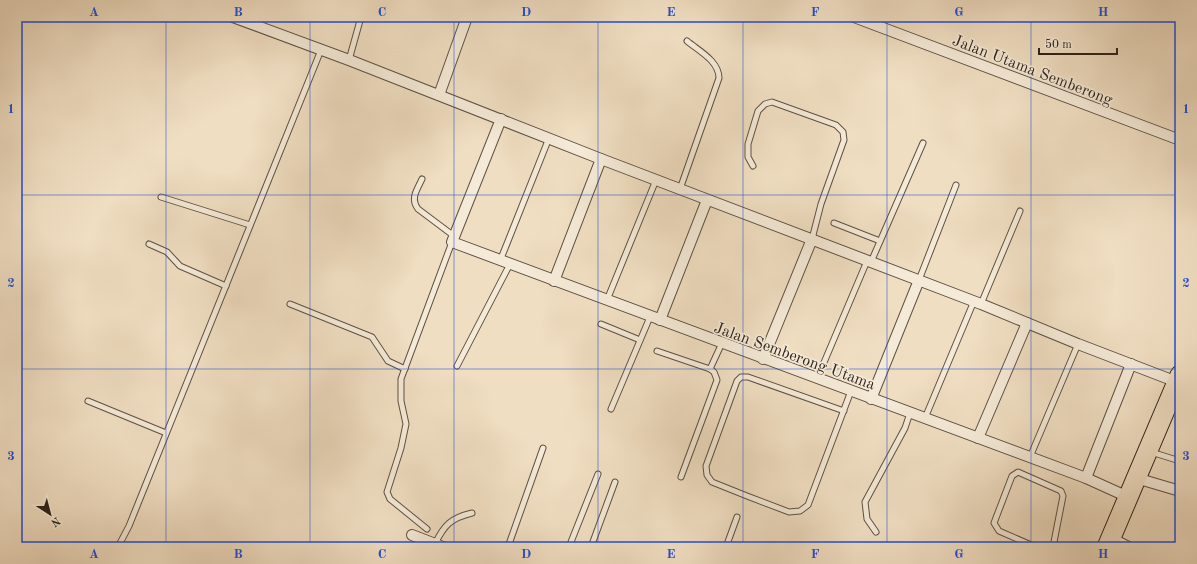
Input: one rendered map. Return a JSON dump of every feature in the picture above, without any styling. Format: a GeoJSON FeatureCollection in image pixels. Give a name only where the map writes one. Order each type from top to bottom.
{"type":"FeatureCollection","features":[{"type":"Feature","properties":{"kind":"highway"},"geometry":{"type":"LineString","coordinates":[[1109,541],[1179,378]]}},
{"type":"Feature","properties":{"kind":"street"},"geometry":{"type":"LineString","coordinates":[[233,17],[349,60],[869,262],[978,302],[1078,344],[1131,364],[1179,378]]}},
{"type":"Feature","properties":{"kind":"street"},"geometry":{"type":"LineString","coordinates":[[439,95],[467,17]]}},
{"type":"Feature","properties":{"kind":"street","name":"Jalan Utama Semberong"},"geometry":{"type":"LineString","coordinates":[[854,17],[1180,140]]}},
{"type":"Feature","properties":{"kind":"street"},"geometry":{"type":"LineString","coordinates":[[453,239],[501,119]]}},
{"type":"Feature","properties":{"kind":"street"},"geometry":{"type":"LineString","coordinates":[[554,281],[601,159]]}},
{"type":"Feature","properties":{"kind":"street"},"geometry":{"type":"LineString","coordinates":[[655,318],[707,200]]}},
{"type":"Feature","properties":{"kind":"street","name":"Jalan Semberong Utama"},"geometry":{"type":"LineString","coordinates":[[453,239],[505,263],[1086,478],[1128,497]]}},
{"type":"Feature","properties":{"kind":"street"},"geometry":{"type":"LineString","coordinates":[[763,359],[812,239]]}},
{"type":"Feature","properties":{"kind":"street"},"geometry":{"type":"LineString","coordinates":[[871,399],[919,280]]}},
{"type":"Feature","properties":{"kind":"street"},"geometry":{"type":"LineString","coordinates":[[978,438],[1027,323]]}},
{"type":"Feature","properties":{"kind":"street"},"geometry":{"type":"LineString","coordinates":[[1086,478],[1131,364]]}},
{"type":"Feature","properties":{"kind":"street"},"geometry":{"type":"LineString","coordinates":[[1136,478],[1180,491]]}},
{"type":"Feature","properties":{"kind":"street"},"geometry":{"type":"LineString","coordinates":[[412,535],[439,546]]}},
{"type":"Feature","properties":{"kind":"lane"},"geometry":{"type":"LineString","coordinates":[[349,60],[361,17]]}},
{"type":"Feature","properties":{"kind":"lane"},"geometry":{"type":"LineString","coordinates":[[680,189],[719,78],[719,70],[715,64],[687,40]]}},
{"type":"Feature","properties":{"kind":"lane"},"geometry":{"type":"LineString","coordinates":[[118,547],[129,526],[321,50]]}},
{"type":"Feature","properties":{"kind":"lane"},"geometry":{"type":"LineString","coordinates":[[753,166],[748,157],[748,144],[758,111],[765,104],[772,102],[836,125],[843,132],[844,140],[821,204],[812,239]]}},
{"type":"Feature","properties":{"kind":"lane"},"geometry":{"type":"LineString","coordinates":[[457,366],[505,263],[549,138]]}},
{"type":"Feature","properties":{"kind":"lane"},"geometry":{"type":"LineString","coordinates":[[817,379],[923,143]]}},
{"type":"Feature","properties":{"kind":"lane"},"geometry":{"type":"LineString","coordinates":[[422,179],[413,198],[414,203],[453,239],[401,379],[401,401],[406,424],[401,448],[387,495],[427,530]]}},
{"type":"Feature","properties":{"kind":"lane"},"geometry":{"type":"LineString","coordinates":[[607,300],[656,180]]}},
{"type":"Feature","properties":{"kind":"lane"},"geometry":{"type":"LineString","coordinates":[[919,280],[956,185]]}},
{"type":"Feature","properties":{"kind":"lane"},"geometry":{"type":"LineString","coordinates":[[161,197],[250,225]]}},
{"type":"Feature","properties":{"kind":"lane"},"geometry":{"type":"LineString","coordinates":[[925,418],[1020,211]]}},
{"type":"Feature","properties":{"kind":"lane"},"geometry":{"type":"LineString","coordinates":[[834,223],[880,241]]}},
{"type":"Feature","properties":{"kind":"lane"},"geometry":{"type":"LineString","coordinates":[[149,244],[167,252],[180,266],[226,286]]}},
{"type":"Feature","properties":{"kind":"lane"},"geometry":{"type":"LineString","coordinates":[[290,304],[372,337],[388,361],[405,369]]}},
{"type":"Feature","properties":{"kind":"lane"},"geometry":{"type":"LineString","coordinates":[[611,409],[640,340],[655,318]]}},
{"type":"Feature","properties":{"kind":"lane"},"geometry":{"type":"LineString","coordinates":[[601,324],[640,340]]}},
{"type":"Feature","properties":{"kind":"lane"},"geometry":{"type":"LineString","coordinates":[[710,369],[722,343]]}},
{"type":"Feature","properties":{"kind":"lane"},"geometry":{"type":"LineString","coordinates":[[1030,458],[1078,344]]}},
{"type":"Feature","properties":{"kind":"lane"},"geometry":{"type":"LineString","coordinates":[[658,351],[710,369],[714,372],[717,380],[682,477]]}},
{"type":"Feature","properties":{"kind":"lane"},"geometry":{"type":"LineString","coordinates":[[844,411],[748,376],[741,377],[737,381],[706,466],[707,475],[712,482],[747,496],[789,512],[800,511],[808,505],[844,411],[851,391]]}},
{"type":"Feature","properties":{"kind":"lane"},"geometry":{"type":"LineString","coordinates":[[88,401],[166,433]]}},
{"type":"Feature","properties":{"kind":"lane"},"geometry":{"type":"LineString","coordinates":[[876,532],[867,519],[865,502],[905,428],[910,413]]}},
{"type":"Feature","properties":{"kind":"lane"},"geometry":{"type":"LineString","coordinates":[[508,547],[543,448]]}},
{"type":"Feature","properties":{"kind":"lane"},"geometry":{"type":"LineString","coordinates":[[1148,451],[1180,461]]}},
{"type":"Feature","properties":{"kind":"lane"},"geometry":{"type":"LineString","coordinates":[[1036,547],[995,528],[994,523],[1012,476],[1018,472],[1061,491],[1063,496],[1053,547]]}},
{"type":"Feature","properties":{"kind":"lane"},"geometry":{"type":"LineString","coordinates":[[569,547],[598,474]]}},
{"type":"Feature","properties":{"kind":"lane"},"geometry":{"type":"LineString","coordinates":[[591,547],[615,482]]}},
{"type":"Feature","properties":{"kind":"lane"},"geometry":{"type":"LineString","coordinates":[[439,546],[442,529],[459,517],[472,514]]}},
{"type":"Feature","properties":{"kind":"lane"},"geometry":{"type":"LineString","coordinates":[[726,547],[737,517]]}},
{"type":"Feature","properties":{"kind":"lane"},"geometry":{"type":"LineString","coordinates":[[1109,541],[1134,547]]}}]}
